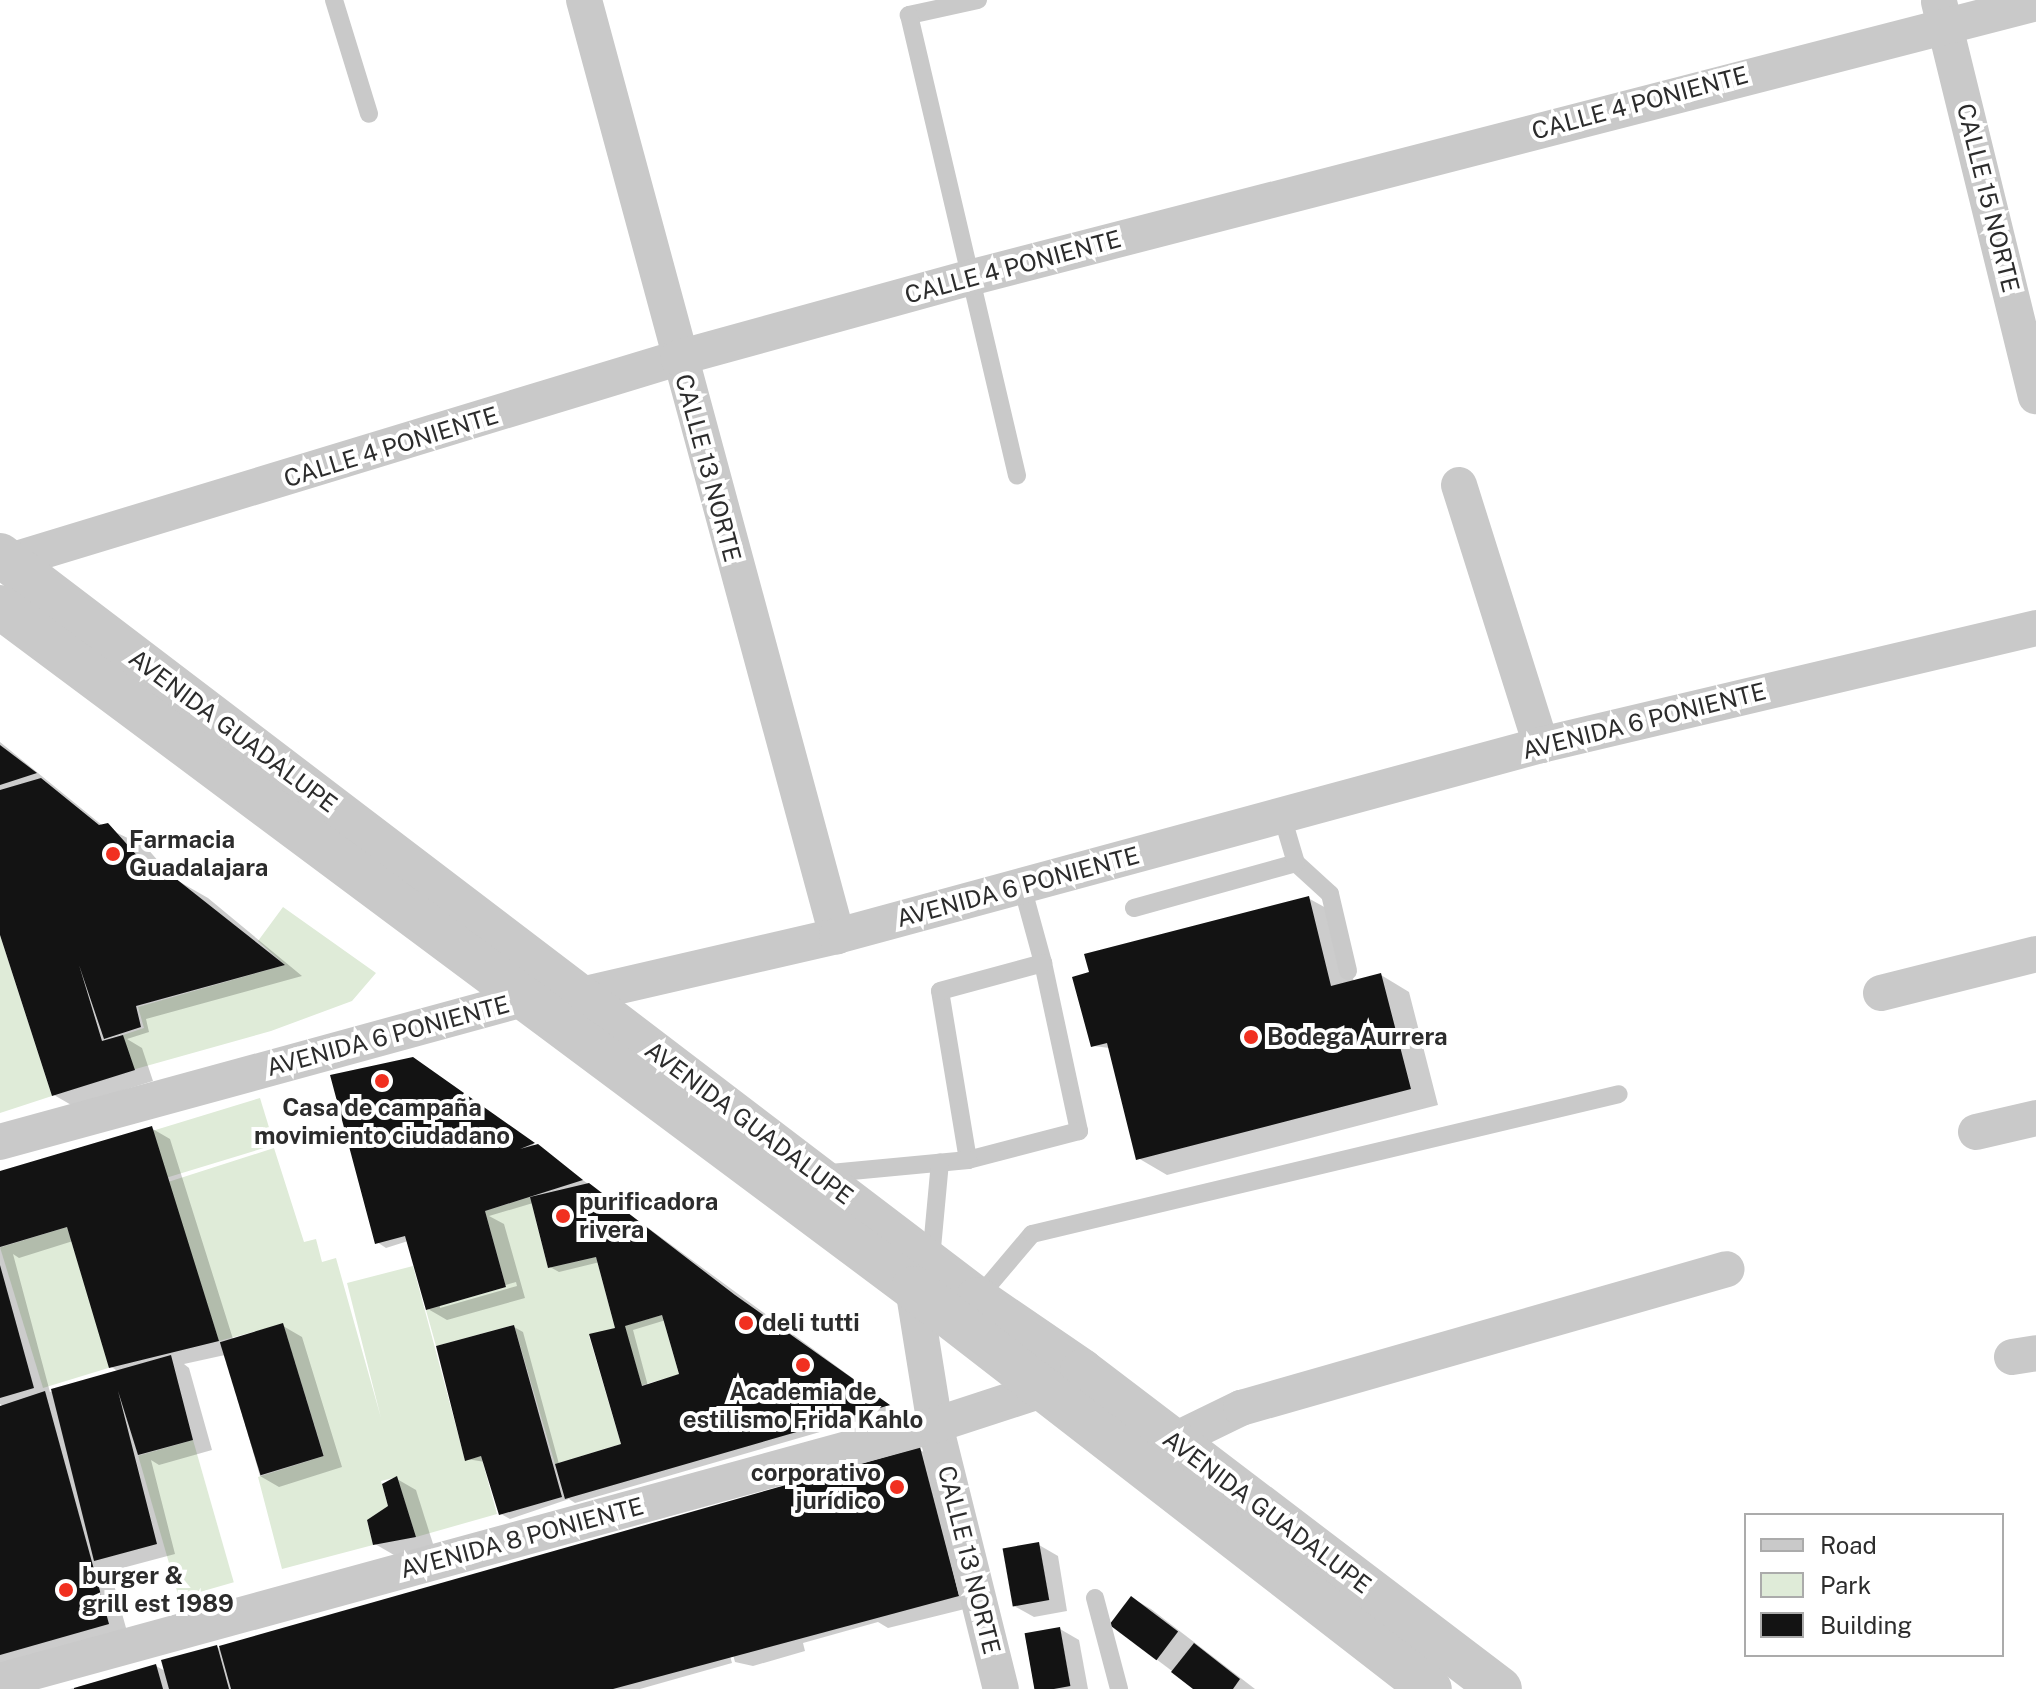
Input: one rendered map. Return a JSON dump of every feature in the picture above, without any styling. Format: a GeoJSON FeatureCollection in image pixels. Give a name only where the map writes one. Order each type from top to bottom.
{"type":"FeatureCollection","features":[{"type":"Feature","properties":{"kind":"street","name":"CALLE 13 NORTE"},"geometry":{"type":"LineString","coordinates":[[584,0],[678,358],[837,936]]}},
{"type":"Feature","properties":{"kind":"street","name":"CALLE 4 PONIENTE"},"geometry":{"type":"LineString","coordinates":[[3,560],[678,358],[973,277],[1942,12],[2036,3]]}},
{"type":"Feature","properties":{"kind":"street","name":"CALLE 15 NORTE"},"geometry":{"type":"LineString","coordinates":[[1942,12],[2034,378]]}},
{"type":"Feature","properties":{"kind":"street"},"geometry":{"type":"LineString","coordinates":[[1459,485],[1541,745]]}},
{"type":"Feature","properties":{"kind":"street","name":"AVENIDA GUADALUPE"},"geometry":{"type":"LineString","coordinates":[[3,560],[817,1174],[1042,1390],[1430,1689]]}},
{"type":"Feature","properties":{"kind":"street","name":"AVENIDA GUADALUPE"},"geometry":{"type":"LineString","coordinates":[[0,607],[523,999],[922,1275],[977,1299],[1173,1441],[1500,1689]]}},
{"type":"Feature","properties":{"kind":"street","name":"AVENIDA 6 PONIENTE"},"geometry":{"type":"LineString","coordinates":[[0,1142],[523,999],[581,995],[837,936],[1541,745],[2036,628]]}},
{"type":"Feature","properties":{"kind":"street"},"geometry":{"type":"LineString","coordinates":[[1881,993],[2036,954]]}},
{"type":"Feature","properties":{"kind":"street"},"geometry":{"type":"LineString","coordinates":[[1976,1132],[2036,1118]]}},
{"type":"Feature","properties":{"kind":"street"},"geometry":{"type":"LineString","coordinates":[[1173,1441],[1241,1408],[1727,1269]]}},
{"type":"Feature","properties":{"kind":"street","name":"CALLE 13 NORTE"},"geometry":{"type":"LineString","coordinates":[[922,1275],[935,1425],[1001,1689]]}},
{"type":"Feature","properties":{"kind":"street","name":"AVENIDA 8 PONIENTE"},"geometry":{"type":"LineString","coordinates":[[0,1681],[935,1425],[1042,1390]]}},
{"type":"Feature","properties":{"kind":"lane"},"geometry":{"type":"LineString","coordinates":[[334,0],[369,114]]}},
{"type":"Feature","properties":{"kind":"lane"},"geometry":{"type":"LineString","coordinates":[[978,0],[909,15],[973,277],[1017,475]]}},
{"type":"Feature","properties":{"kind":"lane"},"geometry":{"type":"LineString","coordinates":[[1282,816],[1296,863],[1330,894],[1348,971]]}},
{"type":"Feature","properties":{"kind":"lane"},"geometry":{"type":"LineString","coordinates":[[1134,908],[1296,863]]}},
{"type":"Feature","properties":{"kind":"lane"},"geometry":{"type":"LineString","coordinates":[[817,1174],[968,1160],[1079,1131],[1043,963],[1022,886]]}},
{"type":"Feature","properties":{"kind":"lane"},"geometry":{"type":"LineString","coordinates":[[968,1160],[940,991],[1043,963]]}},
{"type":"Feature","properties":{"kind":"lane"},"geometry":{"type":"LineString","coordinates":[[977,1299],[1032,1234],[1619,1094]]}},
{"type":"Feature","properties":{"kind":"lane"},"geometry":{"type":"LineString","coordinates":[[922,1275],[940,1162]]}},
{"type":"Feature","properties":{"kind":"lane"},"geometry":{"type":"LineString","coordinates":[[1095,1598],[1122,1686]]}},
{"type":"Feature","properties":{"kind":"green space"},"geometry":{"type":"Polygon","coordinates":[[[283,907],[376,973],[352,1001],[271,1031],[132,1070],[123,1035],[144,1028],[138,1007],[285,965],[258,941],[283,907]]]}},
{"type":"Feature","properties":{"kind":"green space"},"geometry":{"type":"Polygon","coordinates":[[[0,935],[52,1096],[0,1113],[0,935]]]}},
{"type":"Feature","properties":{"kind":"green space"},"geometry":{"type":"Polygon","coordinates":[[[260,1098],[274,1145],[167,1178],[153,1131],[260,1098]]]}},
{"type":"Feature","properties":{"kind":"green space"},"geometry":{"type":"Polygon","coordinates":[[[274,1148],[304,1242],[316,1239],[322,1262],[336,1258],[381,1418],[347,1283],[413,1266],[465,1460],[481,1456],[497,1514],[416,1537],[397,1477],[381,1481],[388,1506],[367,1521],[373,1545],[282,1569],[258,1477],[324,1456],[283,1324],[219,1341],[168,1182],[274,1148]]]}},
{"type":"Feature","properties":{"kind":"green space"},"geometry":{"type":"Polygon","coordinates":[[[530,1197],[548,1268],[596,1257],[615,1328],[589,1336],[621,1444],[555,1464],[514,1325],[436,1346],[426,1310],[506,1287],[485,1211],[530,1197]]]}},
{"type":"Feature","properties":{"kind":"green space"},"geometry":{"type":"Polygon","coordinates":[[[67,1227],[110,1368],[43,1388],[0,1247],[67,1227]]]}},
{"type":"Feature","properties":{"kind":"green space"},"geometry":{"type":"Polygon","coordinates":[[[662,1315],[679,1375],[642,1385],[625,1326],[662,1315]]]}},
{"type":"Feature","properties":{"kind":"green space"},"geometry":{"type":"Polygon","coordinates":[[[193,1440],[234,1582],[179,1598],[138,1456],[193,1440]]]}},
{"type":"Feature","properties":{"kind":"building"},"geometry":{"type":"Polygon","coordinates":[[[0,745],[37,773],[0,785],[0,745]]]}},
{"type":"Feature","properties":{"kind":"building"},"geometry":{"type":"Polygon","coordinates":[[[41,778],[99,825],[108,823],[157,878],[170,874],[285,965],[136,1006],[141,1027],[104,1039],[79,965],[102,1041],[123,1035],[135,1070],[52,1096],[0,935],[0,790],[41,778]]]}},
{"type":"Feature","properties":{"kind":"building","name":"Bodega Aurrera"},"geometry":{"type":"Polygon","coordinates":[[[1309,896],[1331,986],[1381,973],[1411,1089],[1136,1160],[1107,1043],[1091,1047],[1072,977],[1089,972],[1084,954],[1309,896]]]}},
{"type":"Feature","properties":{"kind":"building"},"geometry":{"type":"Polygon","coordinates":[[[413,1057],[535,1143],[520,1149],[538,1144],[583,1180],[485,1211],[506,1287],[426,1310],[405,1236],[375,1244],[330,1075],[413,1057]]]}},
{"type":"Feature","properties":{"kind":"building"},"geometry":{"type":"Polygon","coordinates":[[[152,1126],[219,1341],[109,1368],[67,1227],[0,1247],[0,1171],[152,1126]]]}},
{"type":"Feature","properties":{"kind":"building"},"geometry":{"type":"Polygon","coordinates":[[[589,1183],[735,1295],[890,1405],[565,1499],[555,1464],[621,1444],[589,1334],[615,1328],[596,1257],[548,1268],[530,1197],[589,1183]],[[662,1315],[625,1326],[642,1386],[679,1374],[662,1315]]]}},
{"type":"Feature","properties":{"kind":"building"},"geometry":{"type":"Polygon","coordinates":[[[0,1265],[34,1388],[0,1398],[0,1265]]]}},
{"type":"Feature","properties":{"kind":"building"},"geometry":{"type":"Polygon","coordinates":[[[283,1323],[324,1456],[261,1475],[220,1342],[283,1323]]]}},
{"type":"Feature","properties":{"kind":"building"},"geometry":{"type":"Polygon","coordinates":[[[514,1325],[562,1497],[499,1515],[481,1456],[465,1461],[436,1346],[514,1325]]]}},
{"type":"Feature","properties":{"kind":"building"},"geometry":{"type":"Polygon","coordinates":[[[171,1355],[193,1440],[138,1455],[118,1391],[157,1544],[94,1561],[51,1389],[171,1355]]]}},
{"type":"Feature","properties":{"kind":"building"},"geometry":{"type":"Polygon","coordinates":[[[45,1391],[109,1624],[0,1655],[0,1406],[45,1391]]]}},
{"type":"Feature","properties":{"kind":"building"},"geometry":{"type":"Polygon","coordinates":[[[920,1447],[959,1596],[613,1689],[231,1689],[219,1646],[920,1447]]]}},
{"type":"Feature","properties":{"kind":"building"},"geometry":{"type":"Polygon","coordinates":[[[397,1476],[416,1537],[373,1545],[367,1520],[388,1506],[382,1484],[397,1476]]]}},
{"type":"Feature","properties":{"kind":"building"},"geometry":{"type":"Polygon","coordinates":[[[1039,1542],[1049,1600],[1013,1607],[1003,1548],[1039,1542]]]}},
{"type":"Feature","properties":{"kind":"building"},"geometry":{"type":"Polygon","coordinates":[[[1131,1596],[1178,1632],[1156,1660],[1109,1625],[1131,1596]]]}},
{"type":"Feature","properties":{"kind":"building"},"geometry":{"type":"Polygon","coordinates":[[[1060,1627],[1070,1686],[1034,1689],[1025,1633],[1060,1627]]]}},
{"type":"Feature","properties":{"kind":"building"},"geometry":{"type":"Polygon","coordinates":[[[1194,1643],[1240,1679],[1233,1689],[1193,1689],[1171,1672],[1194,1643]]]}},
{"type":"Feature","properties":{"kind":"building"},"geometry":{"type":"Polygon","coordinates":[[[217,1645],[229,1689],[169,1689],[161,1660],[217,1645]]]}},
{"type":"Feature","properties":{"kind":"building"},"geometry":{"type":"Polygon","coordinates":[[[156,1664],[163,1689],[74,1689],[74,1688],[156,1664]]]}},
{"type":"Feature","properties":{"kind":"place","name":"Farmacia Guadalajara"},"geometry":{"type":"Point","coordinates":[113,854]}},
{"type":"Feature","properties":{"kind":"place","name":"Bodega Aurrera"},"geometry":{"type":"Point","coordinates":[1251,1037]}},
{"type":"Feature","properties":{"kind":"place","name":"Casa de campaña movimiento ciudadano"},"geometry":{"type":"Point","coordinates":[382,1081]}},
{"type":"Feature","properties":{"kind":"place","name":"purificadora rivera"},"geometry":{"type":"Point","coordinates":[563,1216]}},
{"type":"Feature","properties":{"kind":"place","name":"deli tutti"},"geometry":{"type":"Point","coordinates":[746,1323]}},
{"type":"Feature","properties":{"kind":"place","name":"Academia de estilismo Frida Kahlo"},"geometry":{"type":"Point","coordinates":[803,1365]}},
{"type":"Feature","properties":{"kind":"place","name":"corporativo jurídico"},"geometry":{"type":"Point","coordinates":[897,1487]}},
{"type":"Feature","properties":{"kind":"place","name":"burger & grill est 1989"},"geometry":{"type":"Point","coordinates":[66,1590]}}]}
